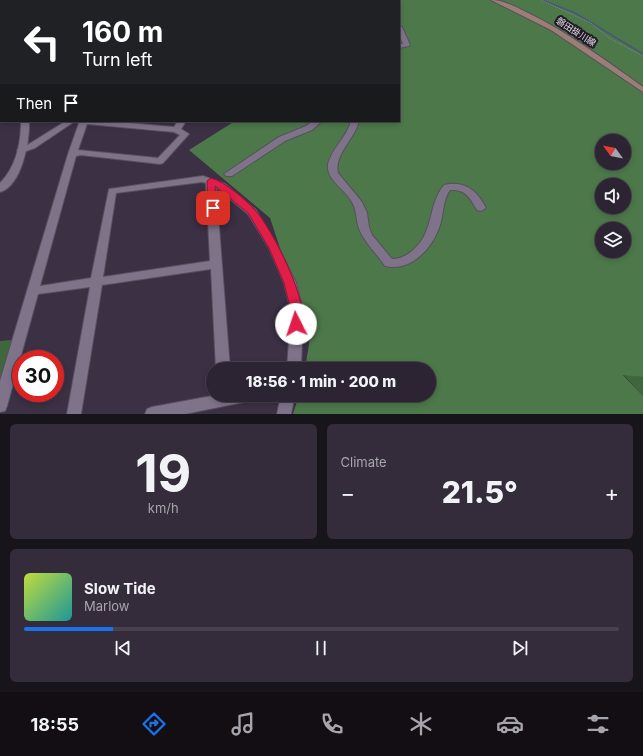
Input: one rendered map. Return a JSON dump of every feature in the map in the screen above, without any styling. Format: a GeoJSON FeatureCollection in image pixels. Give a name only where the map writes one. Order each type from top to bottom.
{"type":"FeatureCollection","features":[{"type":"Feature","properties":{"kind":"main road","name":"磐田掛川線"},"geometry":{"type":"LineString","coordinates":[[494,0],[554,27],[643,90]]}},
{"type":"Feature","properties":{"kind":"street"},"geometry":{"type":"LineString","coordinates":[[400,29],[407,45],[400,46]]}},
{"type":"Feature","properties":{"kind":"street"},"geometry":{"type":"LineString","coordinates":[[0,189],[13,175],[18,164],[25,122]]}},
{"type":"Feature","properties":{"kind":"street"},"geometry":{"type":"LineString","coordinates":[[21,150],[32,146],[69,122]]}},
{"type":"Feature","properties":{"kind":"street"},"geometry":{"type":"LineString","coordinates":[[0,406],[81,122]]}},
{"type":"Feature","properties":{"kind":"street"},"geometry":{"type":"LineString","coordinates":[[72,154],[81,152],[160,161],[186,134],[176,130],[125,123],[103,122]]}},
{"type":"Feature","properties":{"kind":"street"},"geometry":{"type":"LineString","coordinates":[[176,130],[181,122]]}},
{"type":"Feature","properties":{"kind":"street"},"geometry":{"type":"LineString","coordinates":[[229,174],[282,139],[309,128],[317,122]]}},
{"type":"Feature","properties":{"kind":"street"},"geometry":{"type":"LineString","coordinates":[[355,122],[353,129],[346,142],[341,147],[332,169],[335,178],[358,202],[362,213],[364,231],[389,263],[396,264],[407,261],[415,256],[428,238],[436,222],[441,193],[447,187],[458,186],[469,190],[476,198],[481,208]]}},
{"type":"Feature","properties":{"kind":"street"},"geometry":{"type":"LineString","coordinates":[[74,414],[112,191],[204,179],[222,186],[252,212],[278,255],[290,283],[297,311],[294,362]]}},
{"type":"Feature","properties":{"kind":"street"},"geometry":{"type":"LineString","coordinates":[[211,181],[223,362]]}},
{"type":"Feature","properties":{"kind":"street"},"geometry":{"type":"LineString","coordinates":[[33,291],[97,283],[216,264]]}},
{"type":"Feature","properties":{"kind":"street"},"geometry":{"type":"LineString","coordinates":[[152,414],[206,401]]}},
{"type":"Feature","properties":{"kind":"street"},"geometry":{"type":"LineString","coordinates":[[284,414],[287,402]]}},
{"type":"Feature","properties":{"kind":"path"},"geometry":{"type":"LineString","coordinates":[[541,0],[591,23],[609,38],[643,56]]}},
{"type":"Feature","properties":{"kind":"green space"},"geometry":{"type":"Polygon","coordinates":[[[400,0],[643,0],[643,377],[623,375],[643,396],[643,414],[293,414],[297,402],[436,402],[436,362],[306,362],[310,338],[270,218],[189,150],[233,122],[400,122],[400,0]]]}},
{"type":"Feature","properties":{"kind":"green space"},"geometry":{"type":"Polygon","coordinates":[[[12,340],[0,381],[0,341],[12,340]]]}},
{"type":"Feature","properties":{"kind":"green space"},"geometry":{"type":"Polygon","coordinates":[[[623,374],[643,377],[643,396],[623,374]]]}},
{"type":"Feature","properties":{"kind":"waterway"},"geometry":{"type":"LineString","coordinates":[[542,0],[575,13],[643,54]]}},
{"type":"Feature","properties":{"kind":"route"},"geometry":{"type":"LineString","coordinates":[[213,208],[211,181],[222,186],[252,212],[278,255],[290,283],[297,311],[296,324]]}}]}
